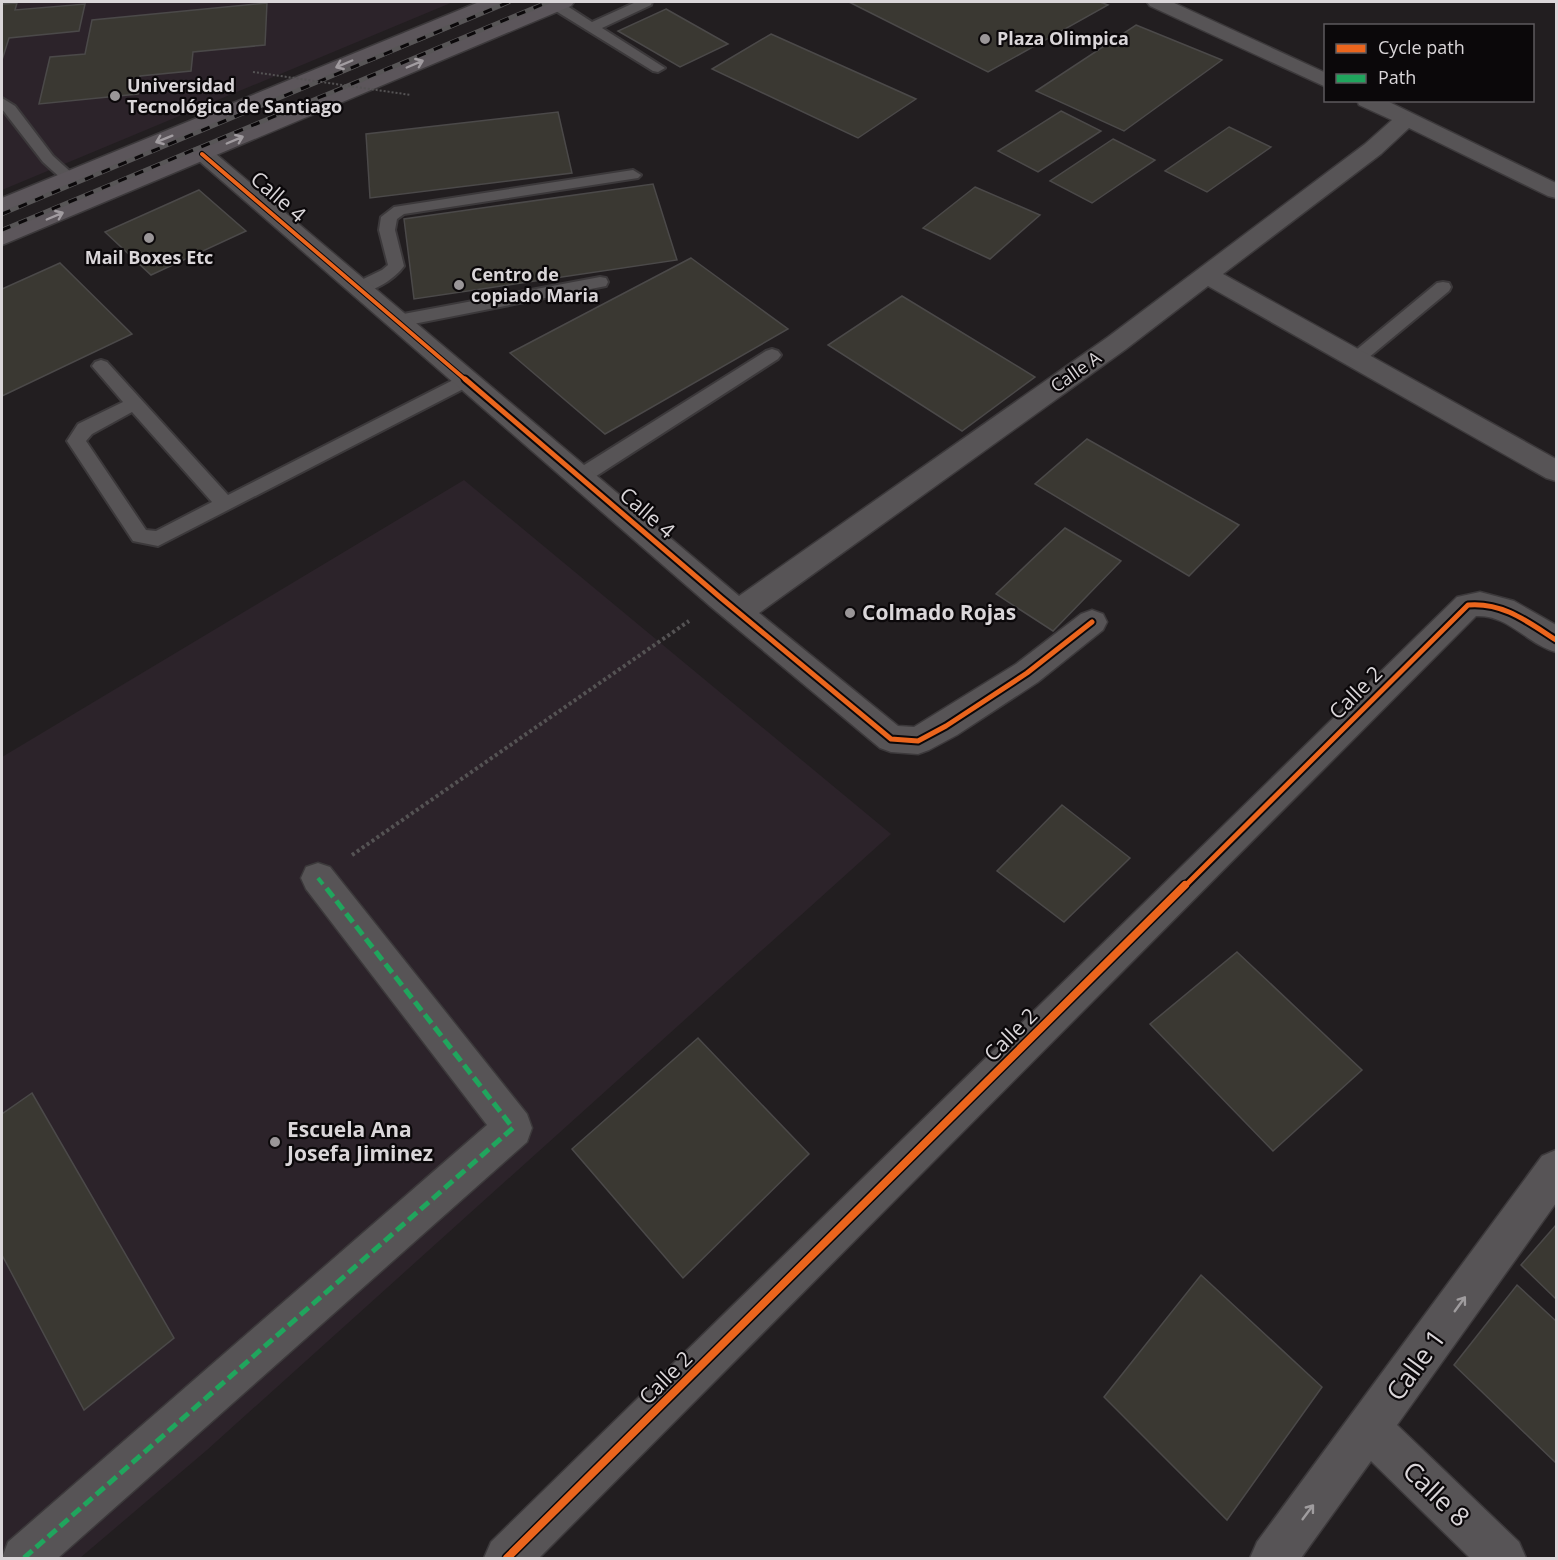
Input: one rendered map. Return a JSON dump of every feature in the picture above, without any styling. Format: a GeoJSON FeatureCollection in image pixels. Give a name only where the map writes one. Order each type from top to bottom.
{"type":"FeatureCollection","features":[{"type":"Feature","properties":{"kind":"main road"},"geometry":{"type":"LineString","coordinates":[[2,206],[495,2]]}},
{"type":"Feature","properties":{"kind":"main road"},"geometry":{"type":"LineString","coordinates":[[2,238],[560,3]]}},
{"type":"Feature","properties":{"kind":"street"},"geometry":{"type":"LineString","coordinates":[[1158,2],[1324,80]]}},
{"type":"Feature","properties":{"kind":"street"},"geometry":{"type":"LineString","coordinates":[[1371,102],[1557,191]]}},
{"type":"Feature","properties":{"kind":"street","name":"Calle A"},"geometry":{"type":"LineString","coordinates":[[729,605],[1117,343],[1373,149],[1406,119]]}},
{"type":"Feature","properties":{"kind":"street","name":"Calle 4"},"geometry":{"type":"LineString","coordinates":[[202,154],[729,605],[891,739],[918,741],[946,726],[1027,673],[1092,622]]}},
{"type":"Feature","properties":{"kind":"street"},"geometry":{"type":"LineString","coordinates":[[1206,275],[1557,471]]}},
{"type":"Feature","properties":{"kind":"street","name":"Calle 2"},"geometry":{"type":"LineString","coordinates":[[507,1558],[1468,605],[1480,602],[1498,605],[1557,640]]}},
{"type":"Feature","properties":{"kind":"street"},"geometry":{"type":"LineString","coordinates":[[24,1558],[513,1128],[318,878]]}},
{"type":"Feature","properties":{"kind":"street","name":"Calle 1"},"geometry":{"type":"LineString","coordinates":[[1272,1558],[1369,1429],[1557,1170]]}},
{"type":"Feature","properties":{"kind":"street","name":"Calle 8"},"geometry":{"type":"LineString","coordinates":[[1369,1429],[1503,1558]]}},
{"type":"Feature","properties":{"kind":"lane"},"geometry":{"type":"LineString","coordinates":[[592,27],[646,2]]}},
{"type":"Feature","properties":{"kind":"lane"},"geometry":{"type":"LineString","coordinates":[[560,3],[592,27],[658,68]]}},
{"type":"Feature","properties":{"kind":"lane"},"geometry":{"type":"LineString","coordinates":[[2,102],[10,109],[48,159],[69,178]]}},
{"type":"Feature","properties":{"kind":"lane"},"geometry":{"type":"LineString","coordinates":[[359,288],[388,274],[396,266],[387,230],[389,217],[400,210],[633,175]]}},
{"type":"Feature","properties":{"kind":"lane"},"geometry":{"type":"LineString","coordinates":[[398,321],[600,282]]}},
{"type":"Feature","properties":{"kind":"lane"},"geometry":{"type":"LineString","coordinates":[[1356,359],[1443,287]]}},
{"type":"Feature","properties":{"kind":"lane"},"geometry":{"type":"LineString","coordinates":[[580,477],[772,355]]}},
{"type":"Feature","properties":{"kind":"lane"},"geometry":{"type":"LineString","coordinates":[[101,366],[225,504]]}},
{"type":"Feature","properties":{"kind":"lane"},"geometry":{"type":"LineString","coordinates":[[134,404],[84,429],[76,441],[140,536],[158,539],[467,380]]}},
{"type":"Feature","properties":{"kind":"path"},"geometry":{"type":"LineString","coordinates":[[253,72],[411,95]]}},
{"type":"Feature","properties":{"kind":"path"},"geometry":{"type":"LineString","coordinates":[[318,878],[729,605]]}},
{"type":"Feature","properties":{"kind":"shaded area","name":"Universidad Tecnológica de Santiago"},"geometry":{"type":"Polygon","coordinates":[[[2,2],[453,2],[2,190],[2,2]]]}},
{"type":"Feature","properties":{"kind":"shaded area","name":"Escuela Ana Josefa Jiminez"},"geometry":{"type":"Polygon","coordinates":[[[464,480],[891,834],[207,1450],[80,1558],[2,1558],[2,757],[464,480]]]}},
{"type":"Feature","properties":{"kind":"building","name":"Plaza Olimpica"},"geometry":{"type":"Polygon","coordinates":[[[849,2],[1100,2],[1108,5],[988,72],[849,2]]]}},
{"type":"Feature","properties":{"kind":"building"},"geometry":{"type":"Polygon","coordinates":[[[17,3],[15,10],[85,4],[79,31],[9,38],[2,60],[2,4],[17,3]]]}},
{"type":"Feature","properties":{"kind":"building"},"geometry":{"type":"Polygon","coordinates":[[[267,3],[265,45],[193,52],[191,71],[140,76],[138,94],[39,104],[50,57],[85,54],[92,20],[267,3]]]}},
{"type":"Feature","properties":{"kind":"building"},"geometry":{"type":"Polygon","coordinates":[[[666,9],[728,44],[680,67],[618,31],[666,9]]]}},
{"type":"Feature","properties":{"kind":"building"},"geometry":{"type":"Polygon","coordinates":[[[1136,25],[1222,60],[1124,131],[1036,91],[1136,25]]]}},
{"type":"Feature","properties":{"kind":"building"},"geometry":{"type":"Polygon","coordinates":[[[771,34],[916,99],[858,138],[712,69],[771,34]]]}},
{"type":"Feature","properties":{"kind":"building"},"geometry":{"type":"Polygon","coordinates":[[[1061,111],[1101,131],[1038,172],[998,151],[1061,111]]]}},
{"type":"Feature","properties":{"kind":"building"},"geometry":{"type":"Polygon","coordinates":[[[558,112],[572,173],[370,198],[366,134],[558,112]]]}},
{"type":"Feature","properties":{"kind":"building"},"geometry":{"type":"Polygon","coordinates":[[[1229,127],[1271,147],[1207,192],[1165,171],[1229,127]]]}},
{"type":"Feature","properties":{"kind":"building"},"geometry":{"type":"Polygon","coordinates":[[[1113,139],[1155,160],[1092,203],[1050,181],[1113,139]]]}},
{"type":"Feature","properties":{"kind":"building"},"geometry":{"type":"Polygon","coordinates":[[[653,184],[677,260],[414,299],[404,219],[653,184]]]}},
{"type":"Feature","properties":{"kind":"building"},"geometry":{"type":"Polygon","coordinates":[[[975,187],[1040,215],[990,259],[923,228],[975,187]]]}},
{"type":"Feature","properties":{"kind":"building"},"geometry":{"type":"Polygon","coordinates":[[[199,190],[246,231],[151,275],[105,232],[199,190]]]}},
{"type":"Feature","properties":{"kind":"building"},"geometry":{"type":"Polygon","coordinates":[[[691,258],[788,329],[605,434],[510,353],[691,258]]]}},
{"type":"Feature","properties":{"kind":"building"},"geometry":{"type":"Polygon","coordinates":[[[60,263],[132,334],[2,396],[2,289],[60,263]]]}},
{"type":"Feature","properties":{"kind":"building"},"geometry":{"type":"Polygon","coordinates":[[[902,296],[1035,377],[962,431],[828,345],[902,296]]]}},
{"type":"Feature","properties":{"kind":"building"},"geometry":{"type":"Polygon","coordinates":[[[1087,439],[1239,525],[1189,576],[1035,484],[1087,439]]]}},
{"type":"Feature","properties":{"kind":"building"},"geometry":{"type":"Polygon","coordinates":[[[1065,528],[1121,561],[1053,631],[996,594],[1065,528]]]}},
{"type":"Feature","properties":{"kind":"building"},"geometry":{"type":"Polygon","coordinates":[[[1062,805],[1130,858],[1064,922],[997,871],[1062,805]]]}},
{"type":"Feature","properties":{"kind":"building"},"geometry":{"type":"Polygon","coordinates":[[[1237,952],[1362,1070],[1273,1151],[1150,1024],[1237,952]]]}},
{"type":"Feature","properties":{"kind":"building"},"geometry":{"type":"Polygon","coordinates":[[[698,1038],[809,1154],[683,1278],[572,1149],[698,1038]]]}},
{"type":"Feature","properties":{"kind":"building"},"geometry":{"type":"Polygon","coordinates":[[[32,1093],[174,1338],[84,1410],[2,1255],[2,1114],[32,1093]]]}},
{"type":"Feature","properties":{"kind":"building"},"geometry":{"type":"Polygon","coordinates":[[[1556,1225],[1556,1299],[1521,1265],[1556,1225]]]}},
{"type":"Feature","properties":{"kind":"building"},"geometry":{"type":"Polygon","coordinates":[[[1201,1275],[1322,1387],[1227,1520],[1104,1397],[1201,1275]]]}},
{"type":"Feature","properties":{"kind":"building"},"geometry":{"type":"Polygon","coordinates":[[[1517,1285],[1556,1321],[1556,1463],[1454,1365],[1517,1285]]]}},
{"type":"Feature","properties":{"kind":"railway"},"geometry":{"type":"LineString","coordinates":[[2,214],[509,2]]}},
{"type":"Feature","properties":{"kind":"railway"},"geometry":{"type":"LineString","coordinates":[[2,230],[548,2]]}},
{"type":"Feature","properties":{"kind":"marked path"},"geometry":{"type":"LineString","coordinates":[[24,1558],[513,1128],[318,878]]}},
{"type":"Feature","properties":{"kind":"cycle path"},"geometry":{"type":"LineString","coordinates":[[202,154],[721,598],[891,739],[918,741],[946,726],[1027,673],[1092,622]]}},
{"type":"Feature","properties":{"kind":"cycle path"},"geometry":{"type":"LineString","coordinates":[[507,1558],[1468,605],[1492,605],[1503,609],[1556,640]]}},
{"type":"Feature","properties":{"kind":"place","name":"Plaza Olimpica"},"geometry":{"type":"Point","coordinates":[985,39]}},
{"type":"Feature","properties":{"kind":"place","name":"Universidad Tecnológica de Santiago"},"geometry":{"type":"Point","coordinates":[115,96]}},
{"type":"Feature","properties":{"kind":"place","name":"Mail Boxes Etc"},"geometry":{"type":"Point","coordinates":[149,238]}},
{"type":"Feature","properties":{"kind":"place","name":"Centro de copiado Maria"},"geometry":{"type":"Point","coordinates":[459,285]}},
{"type":"Feature","properties":{"kind":"place","name":"Colmado Rojas"},"geometry":{"type":"Point","coordinates":[850,613]}},
{"type":"Feature","properties":{"kind":"place","name":"Escuela Ana Josefa Jiminez"},"geometry":{"type":"Point","coordinates":[275,1142]}}]}
